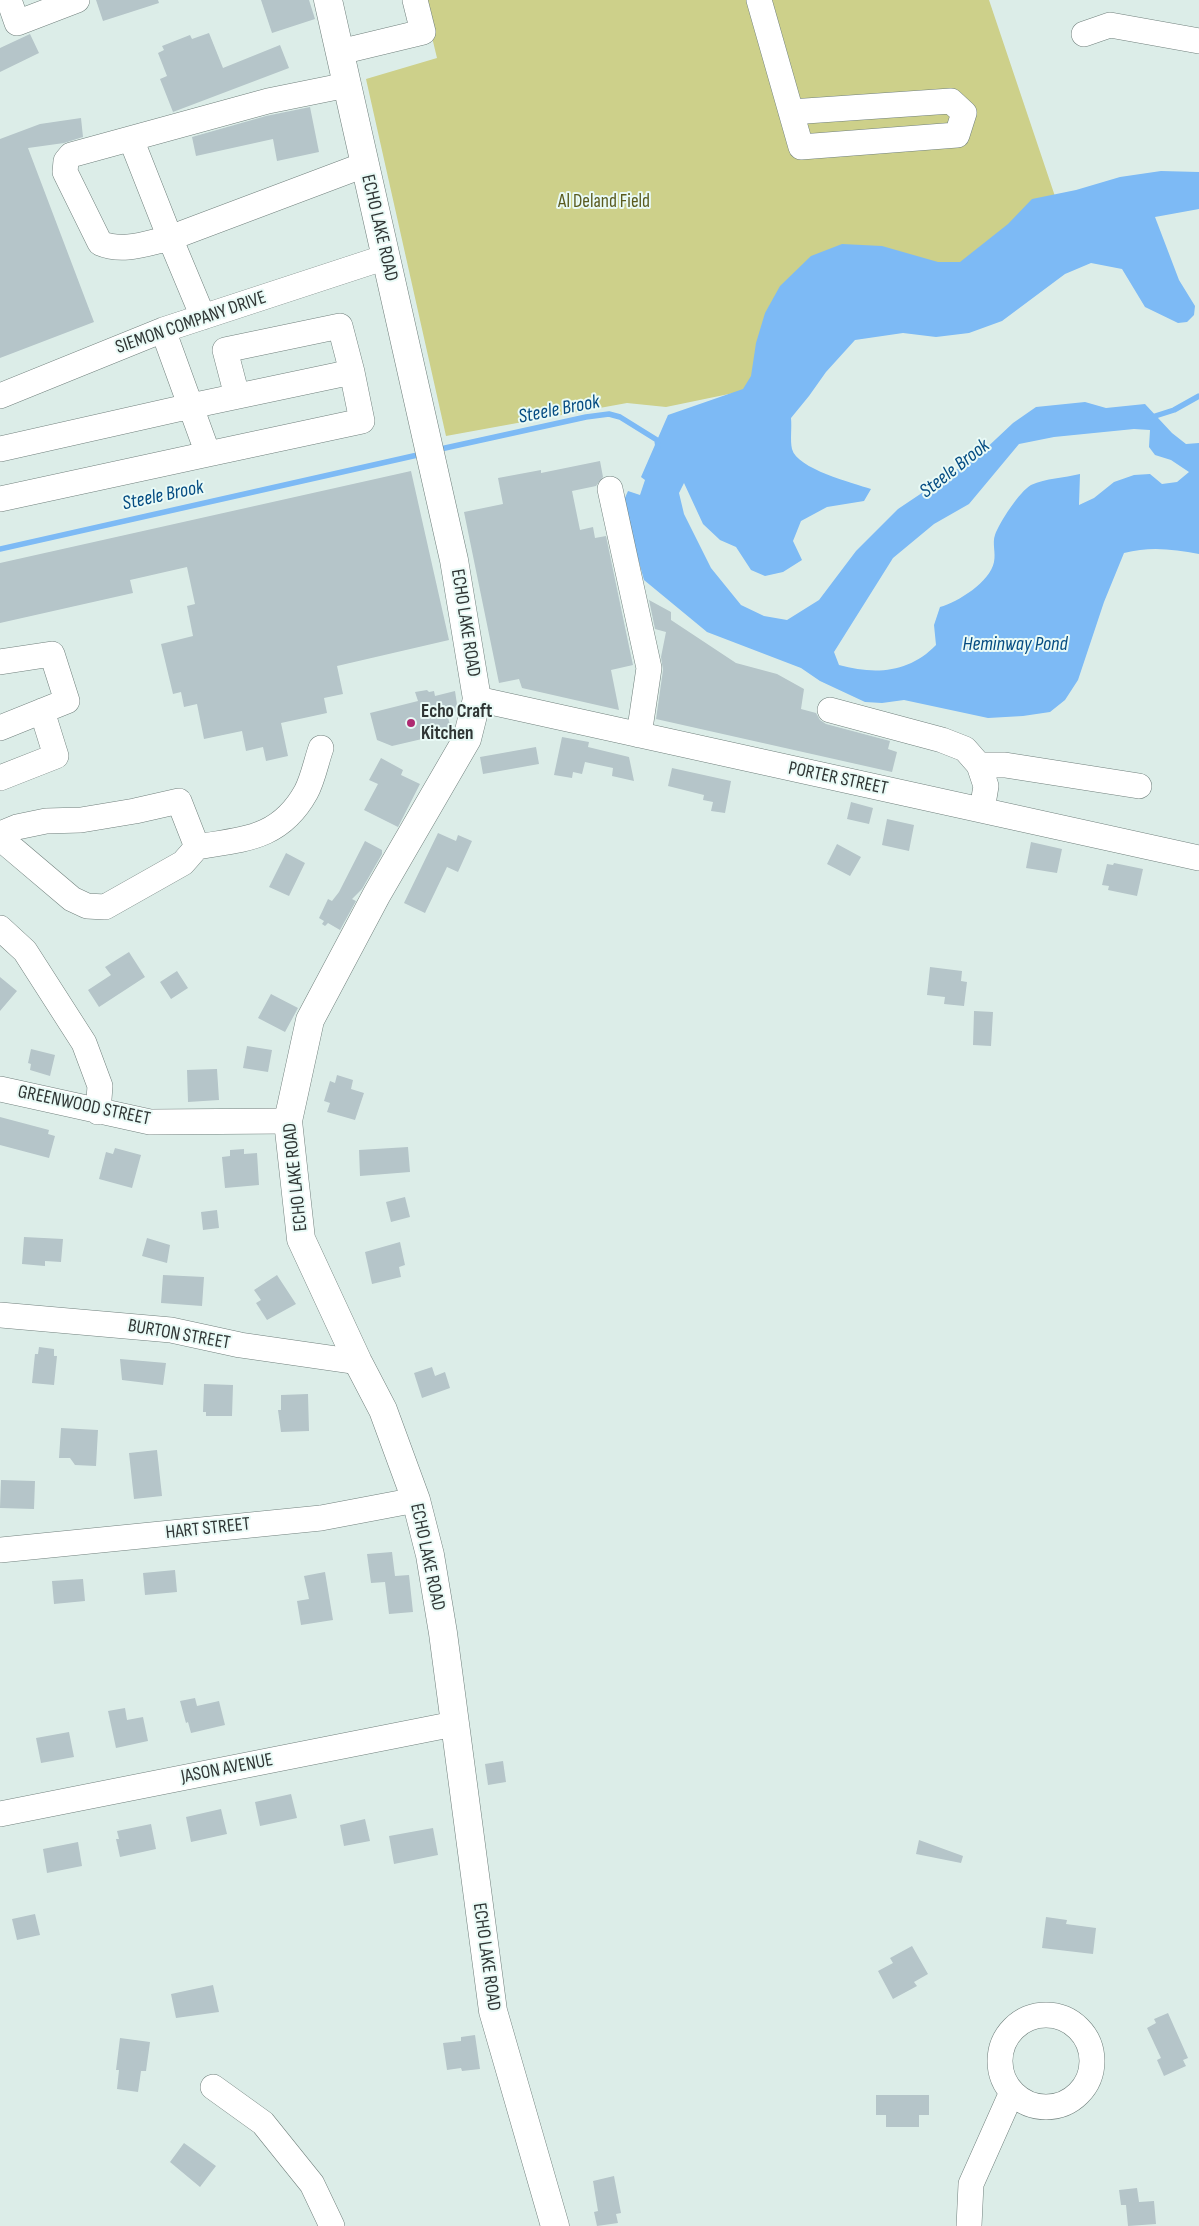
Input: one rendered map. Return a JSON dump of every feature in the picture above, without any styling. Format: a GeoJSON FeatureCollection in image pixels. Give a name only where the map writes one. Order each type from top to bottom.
{"type":"FeatureCollection","features":[{"type":"Feature","properties":{"kind":"main road","name":"ECHO LAKE ROAD"},"geometry":{"type":"LineString","coordinates":[[332,1],[340,52],[364,165],[454,560],[477,699],[467,739],[377,894],[310,1020],[288,1121],[301,1239],[358,1362],[383,1410],[416,1500],[431,1565],[443,1633],[493,2011],[556,2226]]}},
{"type":"Feature","properties":{"kind":"street"},"geometry":{"type":"LineString","coordinates":[[9,0],[8,28],[77,0]]}},
{"type":"Feature","properties":{"kind":"street"},"geometry":{"type":"LineString","coordinates":[[340,52],[423,32],[415,0]]}},
{"type":"Feature","properties":{"kind":"street"},"geometry":{"type":"LineString","coordinates":[[758,0],[801,147],[957,135],[964,113],[951,101],[791,112]]}},
{"type":"Feature","properties":{"kind":"street"},"geometry":{"type":"LineString","coordinates":[[1084,34],[1110,25],[1199,41]]}},
{"type":"Feature","properties":{"kind":"street"},"geometry":{"type":"LineString","coordinates":[[348,85],[268,101],[71,155],[66,162],[65,172],[100,243],[111,248],[129,248],[170,238],[364,165]]}},
{"type":"Feature","properties":{"kind":"street"},"geometry":{"type":"LineString","coordinates":[[131,139],[203,317]]}},
{"type":"Feature","properties":{"kind":"street","name":"SIEMON COMPANY DRIVE"},"geometry":{"type":"LineString","coordinates":[[0,396],[163,330],[386,256]]}},
{"type":"Feature","properties":{"kind":"street"},"geometry":{"type":"LineString","coordinates":[[0,499],[362,421],[340,326],[225,350],[237,396]]}},
{"type":"Feature","properties":{"kind":"street"},"geometry":{"type":"LineString","coordinates":[[163,330],[208,454]]}},
{"type":"Feature","properties":{"kind":"street"},"geometry":{"type":"LineString","coordinates":[[0,449],[352,372]]}},
{"type":"Feature","properties":{"kind":"street"},"geometry":{"type":"LineString","coordinates":[[610,489],[649,668],[639,735]]}},
{"type":"Feature","properties":{"kind":"street"},"geometry":{"type":"LineString","coordinates":[[0,662],[52,654],[67,701],[0,728]]}},
{"type":"Feature","properties":{"kind":"street","name":"PORTER STREET"},"geometry":{"type":"LineString","coordinates":[[477,699],[1199,858]]}},
{"type":"Feature","properties":{"kind":"street"},"geometry":{"type":"LineString","coordinates":[[830,710],[942,740],[965,749],[979,765],[986,786],[982,810]]}},
{"type":"Feature","properties":{"kind":"street"},"geometry":{"type":"LineString","coordinates":[[0,778],[56,756],[42,711]]}},
{"type":"Feature","properties":{"kind":"street"},"geometry":{"type":"LineString","coordinates":[[0,838],[72,899],[87,906],[105,907],[183,863],[197,847],[254,837],[274,829],[296,807],[306,791],[321,748]]}},
{"type":"Feature","properties":{"kind":"street"},"geometry":{"type":"LineString","coordinates":[[979,765],[1006,765],[1139,786]]}},
{"type":"Feature","properties":{"kind":"street"},"geometry":{"type":"LineString","coordinates":[[0,834],[18,827],[46,821],[81,820],[179,801],[197,847]]}},
{"type":"Feature","properties":{"kind":"street"},"geometry":{"type":"LineString","coordinates":[[0,928],[25,952],[84,1043],[100,1086],[98,1112]]}},
{"type":"Feature","properties":{"kind":"street","name":"GREENWOOD STREET"},"geometry":{"type":"LineString","coordinates":[[0,1089],[150,1122],[288,1121]]}},
{"type":"Feature","properties":{"kind":"street","name":"BURTON STREET"},"geometry":{"type":"LineString","coordinates":[[0,1315],[171,1330],[240,1345],[358,1362]]}},
{"type":"Feature","properties":{"kind":"street","name":"HART STREET"},"geometry":{"type":"LineString","coordinates":[[0,1550],[321,1518],[416,1500]]}},
{"type":"Feature","properties":{"kind":"street","name":"JASON AVENUE"},"geometry":{"type":"LineString","coordinates":[[0,1814],[454,1724]]}},
{"type":"Feature","properties":{"kind":"street"},"geometry":{"type":"LineString","coordinates":[[213,2087],[263,2123],[312,2184],[332,2226]]}},
{"type":"Feature","properties":{"kind":"street"},"geometry":{"type":"LineString","coordinates":[[969,2226],[971,2184],[1012,2092]]}},
{"type":"Feature","properties":{"kind":"green space","name":"Al Deland Field"},"geometry":{"type":"Polygon","coordinates":[[[423,0],[989,0],[1067,232],[911,296],[758,388],[666,407],[627,403],[446,436],[366,79],[437,58],[423,0]]]}},
{"type":"Feature","properties":{"kind":"water","name":"Heminway Pond"},"geometry":{"type":"Polygon","coordinates":[[[1161,171],[1199,172],[1199,209],[1155,217],[1179,280],[1195,306],[1194,315],[1187,322],[1178,323],[1145,307],[1122,269],[1091,263],[1065,274],[1002,321],[969,333],[936,337],[903,333],[855,340],[826,372],[791,418],[791,445],[796,456],[814,469],[871,489],[864,501],[827,507],[801,521],[793,541],[802,560],[783,572],[765,576],[751,570],[736,547],[720,540],[703,524],[684,483],[679,493],[684,514],[711,568],[741,605],[764,616],[787,620],[819,600],[856,551],[898,509],[980,454],[1013,423],[1036,407],[1085,402],[1106,408],[1145,404],[1172,433],[1186,444],[1199,443],[1199,554],[1162,549],[1124,553],[1104,602],[1078,680],[1065,700],[1050,712],[988,718],[904,700],[882,703],[865,702],[820,681],[801,668],[707,632],[644,580],[625,512],[624,500],[628,491],[640,495],[645,480],[641,477],[668,415],[743,389],[751,376],[756,343],[765,313],[780,286],[811,256],[842,244],[882,246],[938,262],[960,262],[1008,224],[1032,199],[1076,190],[1120,177],[1161,171]],[[1134,429],[1054,437],[1019,444],[969,504],[934,524],[893,558],[834,652],[839,665],[866,670],[891,669],[915,661],[936,645],[934,625],[940,607],[964,596],[986,577],[994,562],[994,538],[997,530],[1016,500],[1031,485],[1049,479],[1080,474],[1079,505],[1094,498],[1114,482],[1134,475],[1150,474],[1162,484],[1177,482],[1189,472],[1171,460],[1155,455],[1149,447],[1150,430],[1134,429]]]}},
{"type":"Feature","properties":{"kind":"building"},"geometry":{"type":"Polygon","coordinates":[[[96,0],[158,0],[159,3],[103,21],[96,0]]]}},
{"type":"Feature","properties":{"kind":"building"},"geometry":{"type":"Polygon","coordinates":[[[261,0],[309,0],[315,19],[272,33],[261,0]]]}},
{"type":"Feature","properties":{"kind":"building"},"geometry":{"type":"Polygon","coordinates":[[[209,33],[223,68],[280,45],[289,68],[173,112],[160,79],[167,76],[158,53],[164,50],[162,46],[190,35],[192,39],[209,33]]]}},
{"type":"Feature","properties":{"kind":"building"},"geometry":{"type":"Polygon","coordinates":[[[30,34],[39,53],[0,72],[0,48],[30,34]]]}},
{"type":"Feature","properties":{"kind":"building"},"geometry":{"type":"Polygon","coordinates":[[[310,107],[319,152],[277,161],[273,139],[196,156],[192,137],[266,116],[310,107]]]}},
{"type":"Feature","properties":{"kind":"building"},"geometry":{"type":"Polygon","coordinates":[[[81,118],[83,137],[64,143],[28,148],[94,322],[0,358],[0,139],[40,124],[81,118]]]}},
{"type":"Feature","properties":{"kind":"building"},"geometry":{"type":"Polygon","coordinates":[[[600,461],[603,477],[596,486],[572,491],[580,530],[593,527],[595,538],[606,536],[633,665],[611,670],[619,710],[522,688],[519,679],[499,683],[464,512],[503,504],[498,478],[541,470],[541,473],[600,461]]]}},
{"type":"Feature","properties":{"kind":"building"},"geometry":{"type":"Polygon","coordinates":[[[411,471],[449,640],[337,666],[343,694],[324,698],[327,713],[281,723],[288,756],[266,761],[263,747],[246,751],[242,731],[204,739],[197,704],[184,707],[181,692],[173,694],[161,644],[193,636],[187,606],[195,604],[187,567],[130,580],[133,593],[0,623],[0,563],[411,471]]]}},
{"type":"Feature","properties":{"kind":"building"},"geometry":{"type":"Polygon","coordinates":[[[649,600],[671,612],[671,620],[736,663],[777,674],[804,689],[801,709],[816,713],[820,720],[826,724],[890,741],[888,749],[897,752],[892,772],[656,719],[663,670],[661,657],[666,632],[655,629],[649,600]]]}},
{"type":"Feature","properties":{"kind":"building","name":"Echo Craft Kitchen"},"geometry":{"type":"Polygon","coordinates":[[[427,690],[429,692],[434,691],[435,696],[455,691],[458,711],[447,714],[452,732],[392,746],[377,740],[370,713],[418,701],[415,692],[427,690]]]}},
{"type":"Feature","properties":{"kind":"building"},"geometry":{"type":"Polygon","coordinates":[[[562,737],[589,742],[588,747],[629,757],[634,781],[612,776],[613,768],[585,762],[582,774],[573,772],[572,778],[554,775],[562,737]]]}},
{"type":"Feature","properties":{"kind":"building"},"geometry":{"type":"Polygon","coordinates":[[[536,747],[539,764],[483,774],[480,757],[536,747]]]}},
{"type":"Feature","properties":{"kind":"building"},"geometry":{"type":"Polygon","coordinates":[[[381,758],[403,770],[401,775],[420,784],[398,827],[364,810],[378,784],[369,780],[381,758]]]}},
{"type":"Feature","properties":{"kind":"building"},"geometry":{"type":"Polygon","coordinates":[[[672,768],[731,781],[725,813],[711,811],[713,802],[703,800],[704,795],[668,786],[672,768]]]}},
{"type":"Feature","properties":{"kind":"building"},"geometry":{"type":"Polygon","coordinates":[[[851,802],[873,808],[869,824],[847,819],[851,802]]]}},
{"type":"Feature","properties":{"kind":"building"},"geometry":{"type":"Polygon","coordinates":[[[887,819],[914,825],[909,851],[882,845],[887,819]]]}},
{"type":"Feature","properties":{"kind":"building"},"geometry":{"type":"Polygon","coordinates":[[[438,833],[456,841],[458,835],[472,841],[458,872],[447,867],[425,913],[404,903],[438,833]]]}},
{"type":"Feature","properties":{"kind":"building"},"geometry":{"type":"Polygon","coordinates":[[[365,841],[382,850],[382,854],[362,889],[352,899],[356,901],[340,930],[328,923],[325,926],[322,924],[324,921],[319,918],[328,899],[332,901],[339,892],[365,841]]]}},
{"type":"Feature","properties":{"kind":"building"},"geometry":{"type":"Polygon","coordinates":[[[1031,842],[1062,849],[1057,873],[1026,868],[1031,842]]]}},
{"type":"Feature","properties":{"kind":"building"},"geometry":{"type":"Polygon","coordinates":[[[837,844],[861,857],[850,876],[827,864],[837,844]]]}},
{"type":"Feature","properties":{"kind":"building"},"geometry":{"type":"Polygon","coordinates":[[[286,853],[305,863],[289,896],[269,887],[286,853]]]}},
{"type":"Feature","properties":{"kind":"building"},"geometry":{"type":"Polygon","coordinates":[[[1114,863],[1143,869],[1137,896],[1108,890],[1109,886],[1102,885],[1107,864],[1113,865],[1114,863]]]}},
{"type":"Feature","properties":{"kind":"building"},"geometry":{"type":"Polygon","coordinates":[[[129,952],[145,977],[99,1007],[88,990],[111,975],[105,967],[129,952]]]}},
{"type":"Feature","properties":{"kind":"building"},"geometry":{"type":"Polygon","coordinates":[[[930,967],[962,971],[961,981],[967,982],[964,1006],[944,1004],[945,997],[927,995],[930,967]]]}},
{"type":"Feature","properties":{"kind":"building"},"geometry":{"type":"Polygon","coordinates":[[[177,971],[188,988],[171,999],[160,982],[177,971]]]}},
{"type":"Feature","properties":{"kind":"building"},"geometry":{"type":"Polygon","coordinates":[[[0,977],[17,991],[0,1011],[0,977]]]}},
{"type":"Feature","properties":{"kind":"building"},"geometry":{"type":"Polygon","coordinates":[[[271,994],[298,1008],[285,1032],[258,1018],[271,994]]]}},
{"type":"Feature","properties":{"kind":"building"},"geometry":{"type":"Polygon","coordinates":[[[974,1011],[993,1012],[991,1046],[973,1045],[974,1011]]]}},
{"type":"Feature","properties":{"kind":"building"},"geometry":{"type":"Polygon","coordinates":[[[247,1046],[272,1050],[268,1072],[243,1068],[247,1046]]]}},
{"type":"Feature","properties":{"kind":"building"},"geometry":{"type":"Polygon","coordinates":[[[31,1049],[55,1055],[50,1076],[30,1070],[31,1064],[28,1063],[31,1049]]]}},
{"type":"Feature","properties":{"kind":"building"},"geometry":{"type":"Polygon","coordinates":[[[217,1069],[219,1100],[188,1102],[187,1070],[217,1069]]]}},
{"type":"Feature","properties":{"kind":"building"},"geometry":{"type":"Polygon","coordinates":[[[337,1075],[353,1080],[351,1089],[364,1093],[355,1120],[327,1112],[330,1103],[324,1101],[330,1081],[335,1083],[337,1075]]]}},
{"type":"Feature","properties":{"kind":"building"},"geometry":{"type":"Polygon","coordinates":[[[0,1117],[49,1130],[48,1134],[55,1136],[49,1158],[0,1145],[0,1117]]]}},
{"type":"Feature","properties":{"kind":"building"},"geometry":{"type":"Polygon","coordinates":[[[408,1147],[410,1172],[360,1176],[359,1150],[408,1147]]]}},
{"type":"Feature","properties":{"kind":"building"},"geometry":{"type":"Polygon","coordinates":[[[115,1148],[141,1155],[132,1188],[99,1179],[106,1152],[113,1154],[115,1148]]]}},
{"type":"Feature","properties":{"kind":"building"},"geometry":{"type":"Polygon","coordinates":[[[244,1149],[244,1154],[257,1153],[259,1185],[225,1188],[222,1157],[230,1156],[230,1150],[244,1149]]]}},
{"type":"Feature","properties":{"kind":"building"},"geometry":{"type":"Polygon","coordinates":[[[405,1197],[410,1217],[391,1222],[386,1202],[405,1197]]]}},
{"type":"Feature","properties":{"kind":"building"},"geometry":{"type":"Polygon","coordinates":[[[217,1210],[219,1228],[203,1230],[201,1212],[217,1210]]]}},
{"type":"Feature","properties":{"kind":"building"},"geometry":{"type":"Polygon","coordinates":[[[24,1237],[63,1239],[61,1262],[45,1261],[45,1266],[22,1264],[24,1237]]]}},
{"type":"Feature","properties":{"kind":"building"},"geometry":{"type":"Polygon","coordinates":[[[147,1238],[170,1245],[167,1263],[142,1256],[147,1238]]]}},
{"type":"Feature","properties":{"kind":"building"},"geometry":{"type":"Polygon","coordinates":[[[400,1242],[405,1265],[399,1267],[401,1277],[372,1284],[365,1252],[400,1242]]]}},
{"type":"Feature","properties":{"kind":"building"},"geometry":{"type":"Polygon","coordinates":[[[163,1275],[204,1277],[202,1306],[161,1303],[163,1275]]]}},
{"type":"Feature","properties":{"kind":"building"},"geometry":{"type":"Polygon","coordinates":[[[277,1275],[296,1304],[267,1320],[256,1303],[261,1300],[254,1290],[277,1275]]]}},
{"type":"Feature","properties":{"kind":"building"},"geometry":{"type":"Polygon","coordinates":[[[39,1347],[54,1349],[54,1356],[57,1356],[54,1385],[32,1383],[35,1354],[38,1354],[39,1347]]]}},
{"type":"Feature","properties":{"kind":"building"},"geometry":{"type":"Polygon","coordinates":[[[120,1359],[166,1363],[163,1385],[122,1380],[120,1359]]]}},
{"type":"Feature","properties":{"kind":"building"},"geometry":{"type":"Polygon","coordinates":[[[432,1367],[435,1376],[445,1372],[450,1388],[422,1398],[414,1373],[432,1367]]]}},
{"type":"Feature","properties":{"kind":"building"},"geometry":{"type":"Polygon","coordinates":[[[204,1384],[233,1385],[232,1416],[206,1416],[206,1412],[203,1412],[204,1384]]]}},
{"type":"Feature","properties":{"kind":"building"},"geometry":{"type":"Polygon","coordinates":[[[308,1394],[309,1431],[281,1432],[278,1410],[281,1410],[281,1395],[308,1394]]]}},
{"type":"Feature","properties":{"kind":"building"},"geometry":{"type":"Polygon","coordinates":[[[61,1428],[98,1430],[96,1466],[75,1465],[70,1458],[59,1458],[61,1428]]]}},
{"type":"Feature","properties":{"kind":"building"},"geometry":{"type":"Polygon","coordinates":[[[157,1450],[162,1496],[134,1499],[129,1453],[157,1450]]]}},
{"type":"Feature","properties":{"kind":"building"},"geometry":{"type":"Polygon","coordinates":[[[1,1480],[35,1481],[34,1509],[0,1508],[1,1480]]]}},
{"type":"Feature","properties":{"kind":"building"},"geometry":{"type":"Polygon","coordinates":[[[392,1552],[395,1576],[409,1575],[413,1612],[389,1614],[385,1582],[371,1583],[367,1554],[392,1552]]]}},
{"type":"Feature","properties":{"kind":"building"},"geometry":{"type":"Polygon","coordinates":[[[175,1570],[177,1592],[145,1595],[143,1573],[175,1570]]]}},
{"type":"Feature","properties":{"kind":"building"},"geometry":{"type":"Polygon","coordinates":[[[325,1572],[333,1620],[301,1625],[297,1601],[309,1599],[304,1576],[325,1572]]]}},
{"type":"Feature","properties":{"kind":"building"},"geometry":{"type":"Polygon","coordinates":[[[83,1579],[85,1601],[54,1604],[52,1581],[83,1579]]]}},
{"type":"Feature","properties":{"kind":"building"},"geometry":{"type":"Polygon","coordinates":[[[195,1698],[197,1706],[219,1701],[225,1725],[191,1733],[180,1701],[195,1698]]]}},
{"type":"Feature","properties":{"kind":"building"},"geometry":{"type":"Polygon","coordinates":[[[125,1708],[127,1720],[143,1717],[148,1741],[116,1748],[108,1711],[125,1708]]]}},
{"type":"Feature","properties":{"kind":"building"},"geometry":{"type":"Polygon","coordinates":[[[69,1732],[74,1757],[41,1763],[36,1738],[69,1732]]]}},
{"type":"Feature","properties":{"kind":"building"},"geometry":{"type":"Polygon","coordinates":[[[503,1761],[506,1782],[488,1785],[485,1764],[503,1761]]]}},
{"type":"Feature","properties":{"kind":"building"},"geometry":{"type":"Polygon","coordinates":[[[291,1794],[297,1818],[260,1826],[255,1802],[291,1794]]]}},
{"type":"Feature","properties":{"kind":"building"},"geometry":{"type":"Polygon","coordinates":[[[221,1809],[227,1834],[191,1842],[186,1817],[221,1809]]]}},
{"type":"Feature","properties":{"kind":"building"},"geometry":{"type":"Polygon","coordinates":[[[365,1819],[370,1841],[344,1846],[340,1825],[365,1819]]]}},
{"type":"Feature","properties":{"kind":"building"},"geometry":{"type":"Polygon","coordinates":[[[151,1824],[156,1849],[120,1857],[116,1839],[119,1839],[117,1831],[151,1824]]]}},
{"type":"Feature","properties":{"kind":"building"},"geometry":{"type":"Polygon","coordinates":[[[433,1828],[438,1855],[394,1864],[389,1836],[433,1828]]]}},
{"type":"Feature","properties":{"kind":"building"},"geometry":{"type":"Polygon","coordinates":[[[919,1840],[963,1856],[961,1863],[916,1854],[919,1840]]]}},
{"type":"Feature","properties":{"kind":"building"},"geometry":{"type":"Polygon","coordinates":[[[78,1842],[82,1866],[47,1873],[43,1849],[78,1842]]]}},
{"type":"Feature","properties":{"kind":"building"},"geometry":{"type":"Polygon","coordinates":[[[35,1914],[40,1935],[17,1940],[12,1919],[35,1914]]]}},
{"type":"Feature","properties":{"kind":"building"},"geometry":{"type":"Polygon","coordinates":[[[1046,1917],[1067,1920],[1066,1924],[1096,1928],[1093,1954],[1042,1948],[1046,1917]]]}},
{"type":"Feature","properties":{"kind":"building"},"geometry":{"type":"Polygon","coordinates":[[[912,1946],[928,1974],[914,1982],[917,1986],[893,1999],[878,1971],[893,1963],[890,1958],[912,1946]]]}},
{"type":"Feature","properties":{"kind":"building"},"geometry":{"type":"Polygon","coordinates":[[[213,1985],[219,2012],[176,2018],[171,1994],[213,1985]]]}},
{"type":"Feature","properties":{"kind":"building"},"geometry":{"type":"Polygon","coordinates":[[[1168,2013],[1188,2058],[1183,2060],[1186,2066],[1164,2076],[1157,2060],[1161,2058],[1147,2028],[1156,2023],[1154,2019],[1168,2013]]]}},
{"type":"Feature","properties":{"kind":"building"},"geometry":{"type":"Polygon","coordinates":[[[475,2035],[480,2069],[462,2071],[461,2068],[447,2070],[443,2043],[461,2041],[461,2037],[475,2035]]]}},
{"type":"Feature","properties":{"kind":"building"},"geometry":{"type":"Polygon","coordinates":[[[120,2038],[150,2042],[146,2071],[141,2071],[138,2092],[117,2089],[119,2070],[116,2070],[120,2038]]]}},
{"type":"Feature","properties":{"kind":"building"},"geometry":{"type":"Polygon","coordinates":[[[876,2095],[929,2095],[929,2115],[919,2115],[919,2127],[886,2127],[886,2115],[876,2115],[876,2095]]]}},
{"type":"Feature","properties":{"kind":"building"},"geometry":{"type":"Polygon","coordinates":[[[184,2143],[216,2166],[200,2187],[170,2162],[184,2143]]]}},
{"type":"Feature","properties":{"kind":"building"},"geometry":{"type":"Polygon","coordinates":[[[614,2176],[621,2213],[616,2214],[618,2223],[597,2226],[594,2212],[598,2211],[593,2181],[614,2176]]]}},
{"type":"Feature","properties":{"kind":"building"},"geometry":{"type":"Polygon","coordinates":[[[1137,2188],[1139,2202],[1154,2201],[1156,2224],[1128,2226],[1126,2205],[1121,2205],[1119,2190],[1137,2188]]]}},
{"type":"Feature","properties":{"kind":"waterway","name":"Steele Brook"},"geometry":{"type":"LineString","coordinates":[[1149,418],[1174,410],[1199,396]]}},
{"type":"Feature","properties":{"kind":"waterway","name":"Steele Brook"},"geometry":{"type":"LineString","coordinates":[[436,450],[586,417],[609,414],[620,417],[657,440],[658,447]]}},
{"type":"Feature","properties":{"kind":"waterway","name":"Steele Brook"},"geometry":{"type":"LineString","coordinates":[[0,549],[422,454]]}},
{"type":"Feature","properties":{"kind":"place","name":"Echo Craft Kitchen"},"geometry":{"type":"Point","coordinates":[411,723]}}]}
